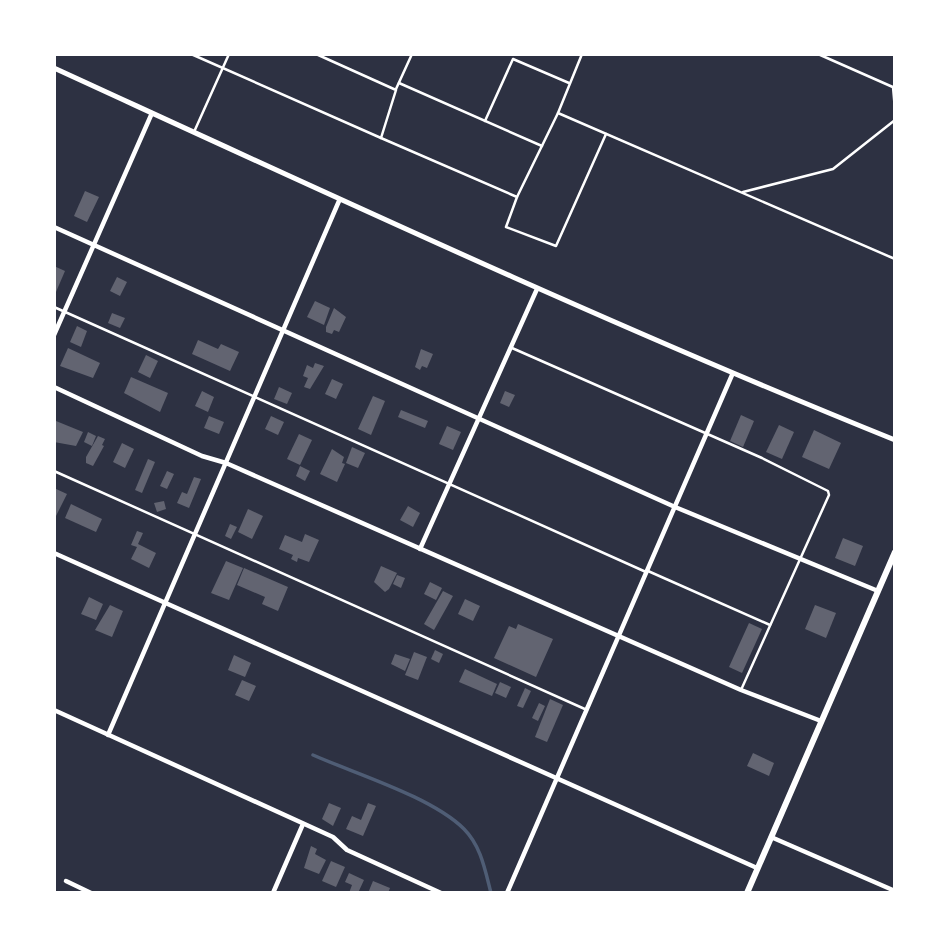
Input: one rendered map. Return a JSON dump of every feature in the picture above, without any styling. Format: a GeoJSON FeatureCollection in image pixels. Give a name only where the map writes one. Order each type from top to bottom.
{"type":"FeatureCollection","features":[{"type":"Feature","properties":{"kind":"main road"},"geometry":{"type":"LineString","coordinates":[[747,893],[895,552]]}},
{"type":"Feature","properties":{"kind":"street"},"geometry":{"type":"LineString","coordinates":[[54,68],[339,201],[537,289],[732,375],[895,440]]}},
{"type":"Feature","properties":{"kind":"street"},"geometry":{"type":"LineString","coordinates":[[54,335],[152,113]]}},
{"type":"Feature","properties":{"kind":"street"},"geometry":{"type":"LineString","coordinates":[[108,736],[339,201]]}},
{"type":"Feature","properties":{"kind":"street"},"geometry":{"type":"LineString","coordinates":[[54,227],[675,507],[878,592]]}},
{"type":"Feature","properties":{"kind":"street"},"geometry":{"type":"LineString","coordinates":[[420,549],[537,289]]}},
{"type":"Feature","properties":{"kind":"street"},"geometry":{"type":"LineString","coordinates":[[507,893],[732,375]]}},
{"type":"Feature","properties":{"kind":"street"},"geometry":{"type":"LineString","coordinates":[[54,387],[202,456],[226,463],[741,690],[821,721]]}},
{"type":"Feature","properties":{"kind":"street"},"geometry":{"type":"LineString","coordinates":[[54,553],[757,868]]}},
{"type":"Feature","properties":{"kind":"street"},"geometry":{"type":"LineString","coordinates":[[54,710],[332,837],[346,850],[441,893]]}},
{"type":"Feature","properties":{"kind":"street"},"geometry":{"type":"LineString","coordinates":[[273,893],[303,824]]}},
{"type":"Feature","properties":{"kind":"street"},"geometry":{"type":"LineString","coordinates":[[771,837],[895,891]]}},
{"type":"Feature","properties":{"kind":"street"},"geometry":{"type":"LineString","coordinates":[[66,881],[91,893]]}},
{"type":"Feature","properties":{"kind":"lane"},"geometry":{"type":"LineString","coordinates":[[191,54],[517,197]]}},
{"type":"Feature","properties":{"kind":"lane"},"geometry":{"type":"LineString","coordinates":[[194,132],[229,54]]}},
{"type":"Feature","properties":{"kind":"lane"},"geometry":{"type":"LineString","coordinates":[[316,54],[396,90]]}},
{"type":"Feature","properties":{"kind":"lane"},"geometry":{"type":"LineString","coordinates":[[381,138],[396,90],[412,54]]}},
{"type":"Feature","properties":{"kind":"lane"},"geometry":{"type":"LineString","coordinates":[[582,54],[558,113],[517,197],[506,228],[556,246],[606,134]]}},
{"type":"Feature","properties":{"kind":"lane"},"geometry":{"type":"LineString","coordinates":[[818,54],[894,87],[895,110]]}},
{"type":"Feature","properties":{"kind":"lane"},"geometry":{"type":"LineString","coordinates":[[485,121],[514,56],[570,83]]}},
{"type":"Feature","properties":{"kind":"lane"},"geometry":{"type":"LineString","coordinates":[[399,83],[542,146]]}},
{"type":"Feature","properties":{"kind":"lane"},"geometry":{"type":"LineString","coordinates":[[558,113],[895,259]]}},
{"type":"Feature","properties":{"kind":"lane"},"geometry":{"type":"LineString","coordinates":[[741,192],[833,169],[895,120]]}},
{"type":"Feature","properties":{"kind":"lane"},"geometry":{"type":"LineString","coordinates":[[54,307],[769,625]]}},
{"type":"Feature","properties":{"kind":"lane"},"geometry":{"type":"LineString","coordinates":[[512,348],[808,479],[828,491],[829,495],[741,690]]}},
{"type":"Feature","properties":{"kind":"lane"},"geometry":{"type":"LineString","coordinates":[[54,471],[587,710]]}},
{"type":"Feature","properties":{"kind":"building"},"geometry":{"type":"Polygon","coordinates":[[[85,191],[99,197],[87,222],[74,216],[85,191]]]}},
{"type":"Feature","properties":{"kind":"building"},"geometry":{"type":"Polygon","coordinates":[[[54,266],[65,271],[56,292],[54,291],[54,266]]]}},
{"type":"Feature","properties":{"kind":"building"},"geometry":{"type":"Polygon","coordinates":[[[117,277],[127,282],[120,296],[110,291],[117,277]]]}},
{"type":"Feature","properties":{"kind":"building"},"geometry":{"type":"Polygon","coordinates":[[[315,301],[330,308],[324,325],[307,317],[315,301]]]}},
{"type":"Feature","properties":{"kind":"building"},"geometry":{"type":"Polygon","coordinates":[[[334,308],[346,317],[339,332],[334,330],[332,334],[326,332],[326,327],[334,308]]]}},
{"type":"Feature","properties":{"kind":"building"},"geometry":{"type":"Polygon","coordinates":[[[112,313],[125,318],[120,328],[108,323],[112,313]]]}},
{"type":"Feature","properties":{"kind":"building"},"geometry":{"type":"Polygon","coordinates":[[[77,326],[87,331],[81,347],[70,342],[77,326]]]}},
{"type":"Feature","properties":{"kind":"building"},"geometry":{"type":"Polygon","coordinates":[[[198,340],[218,349],[221,344],[239,352],[230,371],[192,354],[198,340]]]}},
{"type":"Feature","properties":{"kind":"building"},"geometry":{"type":"Polygon","coordinates":[[[68,348],[100,363],[93,378],[60,366],[68,348]]]}},
{"type":"Feature","properties":{"kind":"building"},"geometry":{"type":"Polygon","coordinates":[[[421,349],[433,354],[427,368],[422,366],[420,370],[415,367],[421,349]]]}},
{"type":"Feature","properties":{"kind":"building"},"geometry":{"type":"Polygon","coordinates":[[[146,355],[158,361],[150,378],[138,372],[146,355]]]}},
{"type":"Feature","properties":{"kind":"building"},"geometry":{"type":"Polygon","coordinates":[[[315,363],[324,366],[310,389],[304,387],[308,378],[303,376],[307,365],[313,368],[315,363]]]}},
{"type":"Feature","properties":{"kind":"building"},"geometry":{"type":"Polygon","coordinates":[[[131,377],[168,393],[160,412],[124,393],[131,377]]]}},
{"type":"Feature","properties":{"kind":"building"},"geometry":{"type":"Polygon","coordinates":[[[332,379],[343,384],[336,399],[325,394],[332,379]]]}},
{"type":"Feature","properties":{"kind":"building"},"geometry":{"type":"Polygon","coordinates":[[[279,387],[292,393],[287,404],[274,399],[279,387]]]}},
{"type":"Feature","properties":{"kind":"building"},"geometry":{"type":"Polygon","coordinates":[[[202,391],[214,397],[208,412],[195,406],[202,391]]]}},
{"type":"Feature","properties":{"kind":"building"},"geometry":{"type":"Polygon","coordinates":[[[505,391],[515,395],[509,407],[500,403],[505,391]]]}},
{"type":"Feature","properties":{"kind":"building"},"geometry":{"type":"Polygon","coordinates":[[[373,396],[385,401],[371,435],[358,429],[373,396]]]}},
{"type":"Feature","properties":{"kind":"building"},"geometry":{"type":"Polygon","coordinates":[[[401,410],[428,421],[425,428],[398,417],[401,410]]]}},
{"type":"Feature","properties":{"kind":"building"},"geometry":{"type":"Polygon","coordinates":[[[741,415],[754,421],[743,447],[730,441],[741,415]]]}},
{"type":"Feature","properties":{"kind":"building"},"geometry":{"type":"Polygon","coordinates":[[[209,416],[224,422],[219,434],[204,428],[209,416]]]}},
{"type":"Feature","properties":{"kind":"building"},"geometry":{"type":"Polygon","coordinates":[[[271,416],[284,422],[278,435],[265,429],[271,416]]]}},
{"type":"Feature","properties":{"kind":"building"},"geometry":{"type":"Polygon","coordinates":[[[56,421],[83,432],[76,446],[54,442],[56,421]]]}},
{"type":"Feature","properties":{"kind":"building"},"geometry":{"type":"Polygon","coordinates":[[[779,425],[794,432],[782,459],[766,452],[779,425]]]}},
{"type":"Feature","properties":{"kind":"building"},"geometry":{"type":"Polygon","coordinates":[[[447,426],[461,432],[453,450],[439,444],[447,426]]]}},
{"type":"Feature","properties":{"kind":"building"},"geometry":{"type":"Polygon","coordinates":[[[814,430],[841,443],[829,469],[802,457],[814,430]]]}},
{"type":"Feature","properties":{"kind":"building"},"geometry":{"type":"Polygon","coordinates":[[[88,432],[96,436],[92,446],[84,442],[88,432]]]}},
{"type":"Feature","properties":{"kind":"building"},"geometry":{"type":"Polygon","coordinates":[[[299,434],[312,440],[300,465],[287,459],[299,434]]]}},
{"type":"Feature","properties":{"kind":"building"},"geometry":{"type":"Polygon","coordinates":[[[98,436],[105,439],[102,445],[104,446],[93,466],[86,463],[86,457],[98,436]]]}},
{"type":"Feature","properties":{"kind":"building"},"geometry":{"type":"Polygon","coordinates":[[[122,443],[134,449],[125,468],[113,462],[122,443]]]}},
{"type":"Feature","properties":{"kind":"building"},"geometry":{"type":"Polygon","coordinates":[[[352,447],[365,453],[358,468],[346,463],[352,447]]]}},
{"type":"Feature","properties":{"kind":"building"},"geometry":{"type":"Polygon","coordinates":[[[332,449],[344,457],[342,463],[345,464],[337,482],[320,474],[332,449]]]}},
{"type":"Feature","properties":{"kind":"building"},"geometry":{"type":"Polygon","coordinates":[[[148,459],[155,462],[142,493],[135,490],[148,459]]]}},
{"type":"Feature","properties":{"kind":"building"},"geometry":{"type":"Polygon","coordinates":[[[300,466],[310,471],[305,481],[296,476],[300,466]]]}},
{"type":"Feature","properties":{"kind":"building"},"geometry":{"type":"Polygon","coordinates":[[[167,471],[174,474],[167,489],[160,486],[167,471]]]}},
{"type":"Feature","properties":{"kind":"building"},"geometry":{"type":"Polygon","coordinates":[[[194,477],[201,479],[189,508],[177,503],[182,492],[187,494],[194,477]]]}},
{"type":"Feature","properties":{"kind":"building"},"geometry":{"type":"Polygon","coordinates":[[[54,488],[67,494],[56,516],[54,515],[54,488]]]}},
{"type":"Feature","properties":{"kind":"building"},"geometry":{"type":"Polygon","coordinates":[[[164,501],[166,509],[157,512],[154,503],[164,501]]]}},
{"type":"Feature","properties":{"kind":"building"},"geometry":{"type":"Polygon","coordinates":[[[71,504],[102,519],[96,532],[65,518],[71,504]]]}},
{"type":"Feature","properties":{"kind":"building"},"geometry":{"type":"Polygon","coordinates":[[[408,506],[420,513],[413,527],[400,520],[408,506]]]}},
{"type":"Feature","properties":{"kind":"building"},"geometry":{"type":"Polygon","coordinates":[[[248,509],[263,516],[252,539],[238,532],[248,509]]]}},
{"type":"Feature","properties":{"kind":"building"},"geometry":{"type":"Polygon","coordinates":[[[230,524],[237,527],[231,539],[225,536],[230,524]]]}},
{"type":"Feature","properties":{"kind":"building"},"geometry":{"type":"Polygon","coordinates":[[[137,531],[143,533],[138,544],[156,553],[149,568],[131,559],[137,547],[131,545],[137,531]]]}},
{"type":"Feature","properties":{"kind":"building"},"geometry":{"type":"Polygon","coordinates":[[[305,534],[319,540],[309,562],[298,558],[297,562],[291,559],[293,555],[279,549],[285,535],[302,542],[305,534]]]}},
{"type":"Feature","properties":{"kind":"building"},"geometry":{"type":"Polygon","coordinates":[[[843,538],[863,546],[855,566],[835,558],[843,538]]]}},
{"type":"Feature","properties":{"kind":"building"},"geometry":{"type":"Polygon","coordinates":[[[226,561],[243,568],[229,600],[211,593],[226,561]]]}},
{"type":"Feature","properties":{"kind":"building"},"geometry":{"type":"Polygon","coordinates":[[[381,566],[397,573],[385,592],[374,582],[381,566]]]}},
{"type":"Feature","properties":{"kind":"building"},"geometry":{"type":"Polygon","coordinates":[[[244,568],[288,587],[278,611],[262,604],[265,597],[237,585],[244,568]]]}},
{"type":"Feature","properties":{"kind":"building"},"geometry":{"type":"Polygon","coordinates":[[[397,575],[405,578],[401,588],[393,584],[397,575]]]}},
{"type":"Feature","properties":{"kind":"building"},"geometry":{"type":"Polygon","coordinates":[[[430,582],[442,588],[436,600],[424,594],[430,582]]]}},
{"type":"Feature","properties":{"kind":"building"},"geometry":{"type":"Polygon","coordinates":[[[443,591],[453,596],[434,630],[424,624],[443,591]]]}},
{"type":"Feature","properties":{"kind":"building"},"geometry":{"type":"Polygon","coordinates":[[[89,597],[103,604],[96,620],[81,614],[89,597]]]}},
{"type":"Feature","properties":{"kind":"building"},"geometry":{"type":"Polygon","coordinates":[[[465,599],[480,606],[473,621],[458,614],[465,599]]]}},
{"type":"Feature","properties":{"kind":"building"},"geometry":{"type":"Polygon","coordinates":[[[110,605],[123,611],[112,637],[95,630],[110,605]]]}},
{"type":"Feature","properties":{"kind":"building"},"geometry":{"type":"Polygon","coordinates":[[[815,605],[836,613],[826,638],[805,629],[815,605]]]}},
{"type":"Feature","properties":{"kind":"building"},"geometry":{"type":"Polygon","coordinates":[[[749,623],[762,629],[742,673],[729,667],[749,623]]]}},
{"type":"Feature","properties":{"kind":"building"},"geometry":{"type":"Polygon","coordinates":[[[518,624],[553,639],[536,677],[494,658],[509,626],[516,629],[518,624]]]}},
{"type":"Feature","properties":{"kind":"building"},"geometry":{"type":"Polygon","coordinates":[[[435,650],[443,654],[439,663],[431,659],[435,650]]]}},
{"type":"Feature","properties":{"kind":"building"},"geometry":{"type":"Polygon","coordinates":[[[414,652],[427,657],[418,680],[405,675],[414,652]]]}},
{"type":"Feature","properties":{"kind":"building"},"geometry":{"type":"Polygon","coordinates":[[[395,654],[410,659],[405,671],[391,664],[395,654]]]}},
{"type":"Feature","properties":{"kind":"building"},"geometry":{"type":"Polygon","coordinates":[[[234,655],[251,663],[245,677],[228,670],[234,655]]]}},
{"type":"Feature","properties":{"kind":"building"},"geometry":{"type":"Polygon","coordinates":[[[465,669],[497,684],[492,696],[459,682],[465,669]]]}},
{"type":"Feature","properties":{"kind":"building"},"geometry":{"type":"Polygon","coordinates":[[[242,680],[256,686],[249,701],[235,695],[242,680]]]}},
{"type":"Feature","properties":{"kind":"building"},"geometry":{"type":"Polygon","coordinates":[[[500,682],[511,687],[506,698],[495,693],[500,682]]]}},
{"type":"Feature","properties":{"kind":"building"},"geometry":{"type":"Polygon","coordinates":[[[525,688],[531,691],[523,708],[517,706],[525,688]]]}},
{"type":"Feature","properties":{"kind":"building"},"geometry":{"type":"Polygon","coordinates":[[[550,699],[563,705],[547,742],[535,737],[550,699]]]}},
{"type":"Feature","properties":{"kind":"building"},"geometry":{"type":"Polygon","coordinates":[[[539,703],[545,706],[538,721],[532,718],[539,703]]]}},
{"type":"Feature","properties":{"kind":"building"},"geometry":{"type":"Polygon","coordinates":[[[753,753],[774,763],[769,776],[747,766],[753,753]]]}},
{"type":"Feature","properties":{"kind":"building"},"geometry":{"type":"Polygon","coordinates":[[[329,803],[341,808],[333,826],[322,819],[329,803]]]}},
{"type":"Feature","properties":{"kind":"building"},"geometry":{"type":"Polygon","coordinates":[[[368,803],[376,806],[363,836],[346,829],[352,816],[361,820],[368,803]]]}},
{"type":"Feature","properties":{"kind":"building"},"geometry":{"type":"Polygon","coordinates":[[[311,846],[317,849],[315,854],[326,860],[319,874],[304,868],[311,846]]]}},
{"type":"Feature","properties":{"kind":"building"},"geometry":{"type":"Polygon","coordinates":[[[331,861],[345,867],[336,887],[322,881],[331,861]]]}},
{"type":"Feature","properties":{"kind":"building"},"geometry":{"type":"Polygon","coordinates":[[[349,873],[364,880],[358,893],[349,893],[352,885],[345,882],[349,873]]]}},
{"type":"Feature","properties":{"kind":"building"},"geometry":{"type":"Polygon","coordinates":[[[373,881],[390,888],[388,893],[368,893],[373,881]]]}},
{"type":"Feature","properties":{"kind":"waterway"},"geometry":{"type":"LineString","coordinates":[[313,755],[393,787],[450,817],[475,843],[491,893]]}}]}
